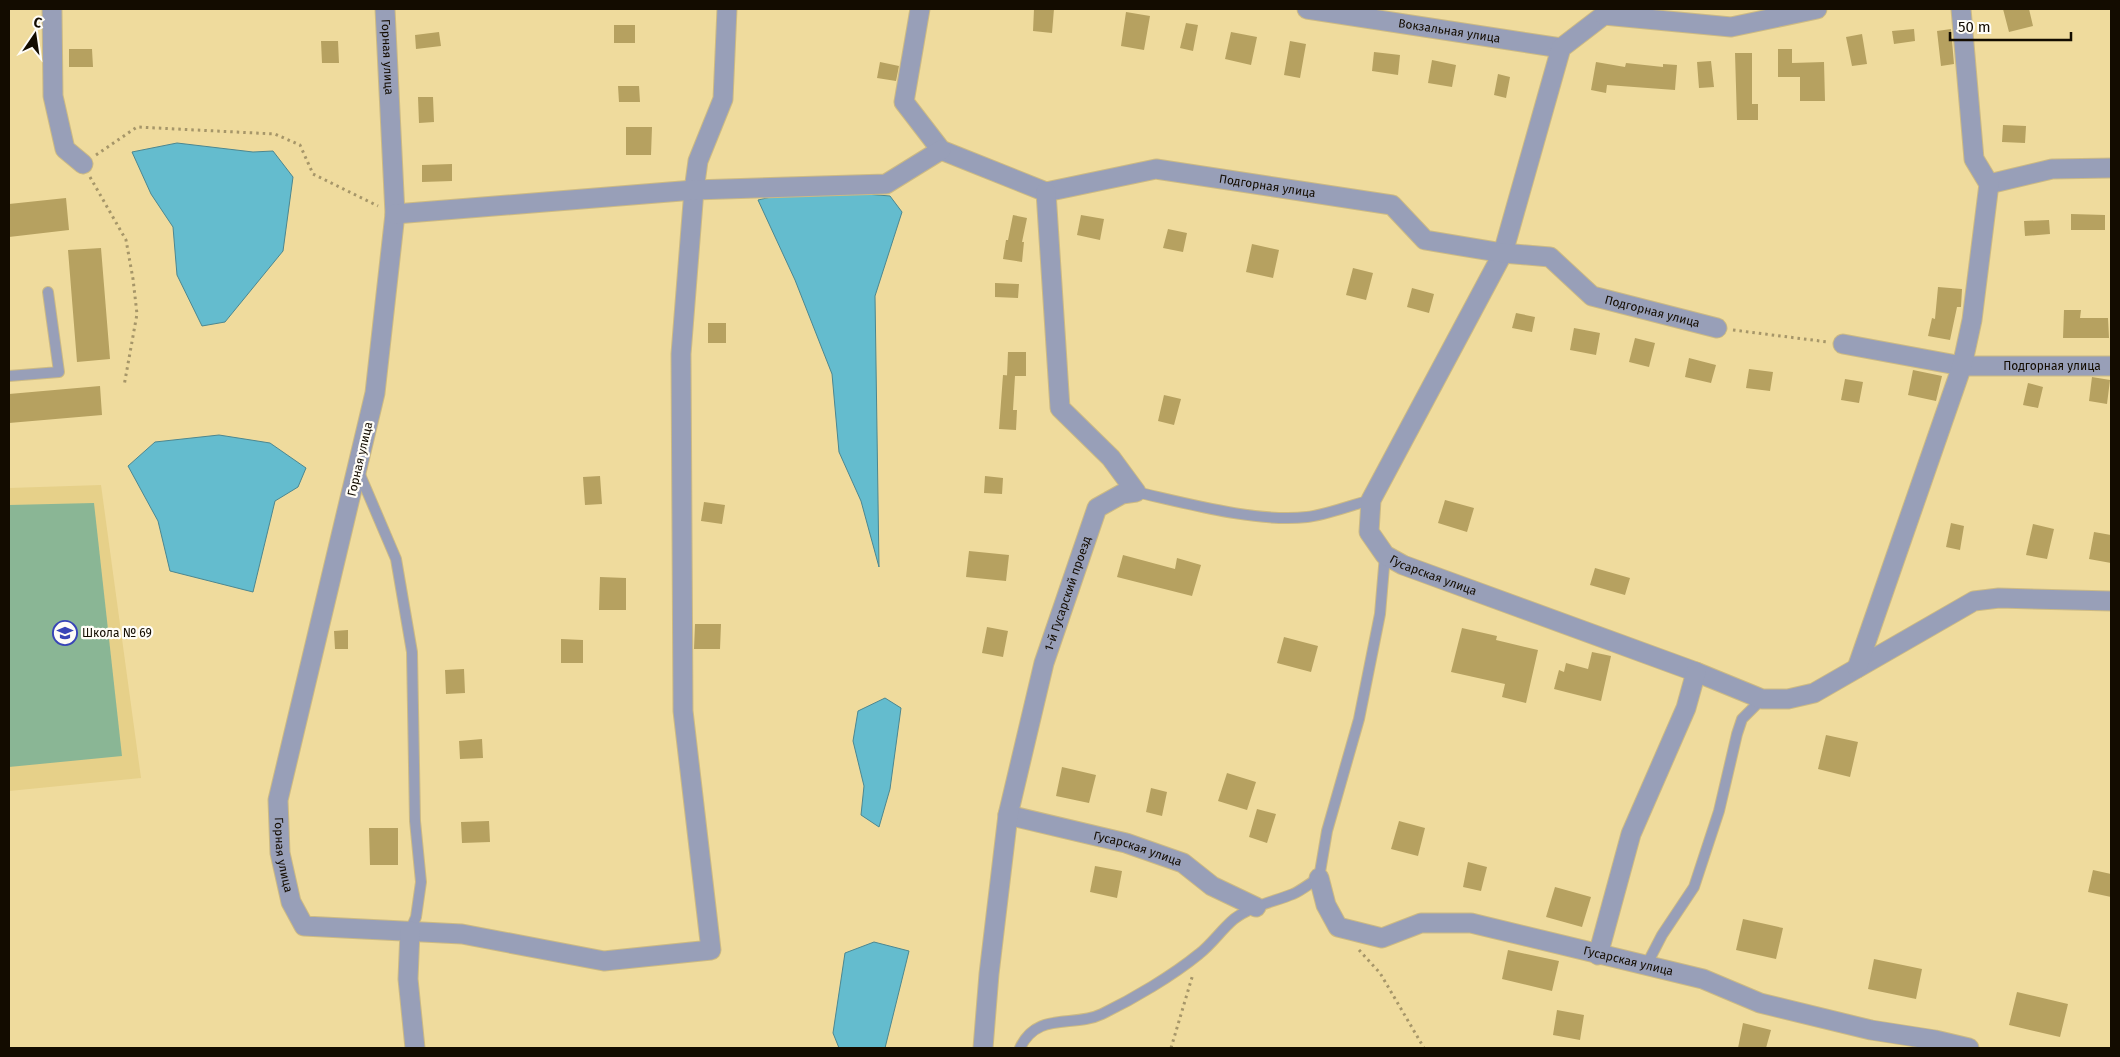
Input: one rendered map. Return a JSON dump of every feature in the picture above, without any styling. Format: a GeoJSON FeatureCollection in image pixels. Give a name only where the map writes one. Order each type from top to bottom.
{"type":"FeatureCollection","features":[{"type":"Feature","properties":{"kind":"street"},"geometry":{"type":"LineString","coordinates":[[52,9],[53,96],[66,149],[83,164]]}},
{"type":"Feature","properties":{"kind":"street","name":"Горная улица"},"geometry":{"type":"LineString","coordinates":[[385,9],[394,214],[375,393],[278,800],[280,853],[291,902],[304,926],[410,931]]}},
{"type":"Feature","properties":{"kind":"street"},"geometry":{"type":"LineString","coordinates":[[415,1048],[408,979],[410,931],[462,934],[604,961],[711,950],[683,711],[681,354],[694,190],[698,161],[723,98],[727,9]]}},
{"type":"Feature","properties":{"kind":"street"},"geometry":{"type":"LineString","coordinates":[[920,9],[904,102],[941,150],[1046,192],[1060,408],[1111,458],[1136,492]]}},
{"type":"Feature","properties":{"kind":"street","name":"Вокзальная улица"},"geometry":{"type":"LineString","coordinates":[[1307,9],[1562,48]]}},
{"type":"Feature","properties":{"kind":"street"},"geometry":{"type":"LineString","coordinates":[[1371,500],[1503,253],[1562,48],[1605,12],[1731,27],[1817,9]]}},
{"type":"Feature","properties":{"kind":"street"},"geometry":{"type":"LineString","coordinates":[[1857,668],[1962,366],[1972,320],[1989,184],[1974,158],[1961,9]]}},
{"type":"Feature","properties":{"kind":"street"},"geometry":{"type":"LineString","coordinates":[[394,214],[694,190],[886,184],[941,150]]}},
{"type":"Feature","properties":{"kind":"street"},"geometry":{"type":"LineString","coordinates":[[1989,184],[2052,170],[2111,168]]}},
{"type":"Feature","properties":{"kind":"street","name":"Подгорная улица"},"geometry":{"type":"LineString","coordinates":[[1046,192],[1156,169],[1392,205],[1425,240],[1503,253],[1550,257],[1592,296],[1717,328]]}},
{"type":"Feature","properties":{"kind":"street","name":"Подгорная улица"},"geometry":{"type":"LineString","coordinates":[[1843,344],[1962,366],[2111,366]]}},
{"type":"Feature","properties":{"kind":"street","name":"1-й Гусарский проезд"},"geometry":{"type":"LineString","coordinates":[[983,1048],[989,974],[1008,815],[1044,663],[1097,508],[1122,494],[1136,492]]}},
{"type":"Feature","properties":{"kind":"street","name":"Гусарская улица"},"geometry":{"type":"LineString","coordinates":[[1371,500],[1369,532],[1385,556],[1403,565],[1696,672],[1762,699]]}},
{"type":"Feature","properties":{"kind":"street"},"geometry":{"type":"LineString","coordinates":[[1762,699],[1788,699],[1814,692],[1974,601],[1999,598],[2111,601]]}},
{"type":"Feature","properties":{"kind":"street"},"geometry":{"type":"LineString","coordinates":[[1598,955],[1631,834],[1686,708],[1696,672]]}},
{"type":"Feature","properties":{"kind":"street","name":"Гусарская улица"},"geometry":{"type":"LineString","coordinates":[[1008,815],[1126,843],[1183,863],[1212,886],[1256,907]]}},
{"type":"Feature","properties":{"kind":"street","name":"Гусарская улица"},"geometry":{"type":"LineString","coordinates":[[1318,878],[1326,905],[1338,927],[1382,938],[1420,923],[1471,923],[1703,980],[1760,1003],[1871,1030],[1935,1040],[1968,1048]]}},
{"type":"Feature","properties":{"kind":"lane"},"geometry":{"type":"LineString","coordinates":[[9,376],[59,372],[48,292]]}},
{"type":"Feature","properties":{"kind":"lane"},"geometry":{"type":"LineString","coordinates":[[358,469],[396,559],[412,652],[415,821],[421,882],[416,917],[410,931]]}},
{"type":"Feature","properties":{"kind":"lane"},"geometry":{"type":"LineString","coordinates":[[1136,492],[1265,517],[1308,517],[1371,500]]}},
{"type":"Feature","properties":{"kind":"lane"},"geometry":{"type":"LineString","coordinates":[[1020,1048],[1024,1039],[1040,1026],[1064,1020],[1091,1020],[1126,1002],[1199,954],[1234,919],[1256,907],[1294,893],[1318,878],[1327,831],[1359,719],[1380,614],[1385,556]]}},
{"type":"Feature","properties":{"kind":"lane"},"geometry":{"type":"LineString","coordinates":[[1646,966],[1662,935],[1694,888],[1719,811],[1736,734],[1742,719],[1762,699]]}},
{"type":"Feature","properties":{"kind":"path"},"geometry":{"type":"LineString","coordinates":[[124,386],[137,314],[126,240],[83,164],[137,127],[275,134],[300,145],[313,174],[394,214]]}},
{"type":"Feature","properties":{"kind":"path","name":"Подгорная улица"},"geometry":{"type":"LineString","coordinates":[[1717,328],[1843,344]]}},
{"type":"Feature","properties":{"kind":"path"},"geometry":{"type":"LineString","coordinates":[[1356,947],[1380,973],[1424,1048]]}},
{"type":"Feature","properties":{"kind":"path"},"geometry":{"type":"LineString","coordinates":[[1171,1048],[1199,954]]}},
{"type":"Feature","properties":{"kind":"shaded area","name":"Школа № 69"},"geometry":{"type":"Polygon","coordinates":[[[101,485],[141,778],[9,791],[9,488],[101,485]]]}},
{"type":"Feature","properties":{"kind":"green space","name":"Школа № 69"},"geometry":{"type":"Polygon","coordinates":[[[94,503],[122,756],[9,767],[9,505],[94,503]]]}},
{"type":"Feature","properties":{"kind":"water"},"geometry":{"type":"Polygon","coordinates":[[[177,143],[253,152],[273,151],[293,177],[283,251],[225,322],[202,326],[177,275],[173,227],[151,194],[132,152],[177,143]]]}},
{"type":"Feature","properties":{"kind":"water"},"geometry":{"type":"Polygon","coordinates":[[[806,189],[890,196],[902,212],[875,296],[879,567],[861,501],[839,452],[832,374],[795,280],[758,200],[806,189]]]}},
{"type":"Feature","properties":{"kind":"water"},"geometry":{"type":"Polygon","coordinates":[[[219,435],[270,443],[306,468],[298,487],[275,501],[253,592],[170,571],[158,521],[128,466],[155,442],[219,435]]]}},
{"type":"Feature","properties":{"kind":"water"},"geometry":{"type":"Polygon","coordinates":[[[885,698],[901,708],[890,789],[879,827],[861,815],[864,786],[853,741],[858,711],[885,698]]]}},
{"type":"Feature","properties":{"kind":"water"},"geometry":{"type":"Polygon","coordinates":[[[874,942],[909,951],[885,1048],[839,1048],[833,1033],[845,953],[874,942]]]}},
{"type":"Feature","properties":{"kind":"building"},"geometry":{"type":"Polygon","coordinates":[[[1034,9],[1054,9],[1052,33],[1033,31],[1034,9]]]}},
{"type":"Feature","properties":{"kind":"building"},"geometry":{"type":"Polygon","coordinates":[[[2003,9],[2029,9],[2033,26],[2009,32],[2003,9]]]}},
{"type":"Feature","properties":{"kind":"building"},"geometry":{"type":"Polygon","coordinates":[[[1126,12],[1150,16],[1144,50],[1121,46],[1126,12]]]}},
{"type":"Feature","properties":{"kind":"building"},"geometry":{"type":"Polygon","coordinates":[[[1186,23],[1198,25],[1193,51],[1180,48],[1186,23]]]}},
{"type":"Feature","properties":{"kind":"building"},"geometry":{"type":"Polygon","coordinates":[[[614,25],[635,25],[635,43],[614,43],[614,25]]]}},
{"type":"Feature","properties":{"kind":"building"},"geometry":{"type":"Polygon","coordinates":[[[1914,29],[1915,41],[1894,44],[1892,31],[1914,29]]]}},
{"type":"Feature","properties":{"kind":"building"},"geometry":{"type":"Polygon","coordinates":[[[1951,29],[1954,64],[1941,66],[1937,31],[1951,29]]]}},
{"type":"Feature","properties":{"kind":"building"},"geometry":{"type":"Polygon","coordinates":[[[439,32],[441,46],[416,49],[415,35],[439,32]]]}},
{"type":"Feature","properties":{"kind":"building"},"geometry":{"type":"Polygon","coordinates":[[[1231,32],[1257,37],[1251,65],[1225,59],[1231,32]]]}},
{"type":"Feature","properties":{"kind":"building"},"geometry":{"type":"Polygon","coordinates":[[[1862,34],[1867,64],[1852,66],[1846,37],[1862,34]]]}},
{"type":"Feature","properties":{"kind":"building"},"geometry":{"type":"Polygon","coordinates":[[[321,41],[338,41],[339,63],[322,63],[321,41]]]}},
{"type":"Feature","properties":{"kind":"building"},"geometry":{"type":"Polygon","coordinates":[[[1290,41],[1306,44],[1300,78],[1284,75],[1290,41]]]}},
{"type":"Feature","properties":{"kind":"building"},"geometry":{"type":"Polygon","coordinates":[[[69,49],[92,49],[93,67],[69,67],[69,49]]]}},
{"type":"Feature","properties":{"kind":"building"},"geometry":{"type":"Polygon","coordinates":[[[1778,49],[1792,49],[1792,63],[1824,62],[1825,101],[1800,101],[1800,77],[1778,77],[1778,49]]]}},
{"type":"Feature","properties":{"kind":"building"},"geometry":{"type":"Polygon","coordinates":[[[1374,52],[1400,55],[1398,75],[1372,71],[1374,52]]]}},
{"type":"Feature","properties":{"kind":"building"},"geometry":{"type":"Polygon","coordinates":[[[1735,53],[1752,53],[1752,104],[1758,104],[1758,120],[1737,120],[1735,53]]]}},
{"type":"Feature","properties":{"kind":"building"},"geometry":{"type":"Polygon","coordinates":[[[1432,60],[1456,65],[1452,87],[1428,83],[1432,60]]]}},
{"type":"Feature","properties":{"kind":"building"},"geometry":{"type":"Polygon","coordinates":[[[1711,61],[1714,87],[1699,88],[1697,62],[1711,61]]]}},
{"type":"Feature","properties":{"kind":"building"},"geometry":{"type":"Polygon","coordinates":[[[880,62],[899,66],[896,81],[877,78],[880,62]]]}},
{"type":"Feature","properties":{"kind":"building"},"geometry":{"type":"Polygon","coordinates":[[[1596,62],[1625,67],[1626,63],[1663,67],[1663,64],[1677,65],[1675,90],[1607,85],[1606,93],[1591,90],[1596,62]]]}},
{"type":"Feature","properties":{"kind":"building"},"geometry":{"type":"Polygon","coordinates":[[[1498,74],[1510,77],[1506,98],[1494,95],[1498,74]]]}},
{"type":"Feature","properties":{"kind":"building"},"geometry":{"type":"Polygon","coordinates":[[[618,86],[639,86],[640,102],[619,102],[618,86]]]}},
{"type":"Feature","properties":{"kind":"building"},"geometry":{"type":"Polygon","coordinates":[[[418,97],[433,97],[434,122],[419,123],[418,97]]]}},
{"type":"Feature","properties":{"kind":"building"},"geometry":{"type":"Polygon","coordinates":[[[2003,125],[2026,126],[2025,143],[2002,142],[2003,125]]]}},
{"type":"Feature","properties":{"kind":"building"},"geometry":{"type":"Polygon","coordinates":[[[626,127],[652,127],[651,155],[626,155],[626,127]]]}},
{"type":"Feature","properties":{"kind":"building"},"geometry":{"type":"Polygon","coordinates":[[[452,164],[452,181],[422,182],[422,165],[452,164]]]}},
{"type":"Feature","properties":{"kind":"building"},"geometry":{"type":"Polygon","coordinates":[[[66,198],[69,230],[9,237],[9,204],[66,198]]]}},
{"type":"Feature","properties":{"kind":"building"},"geometry":{"type":"Polygon","coordinates":[[[2071,214],[2105,215],[2105,230],[2071,230],[2071,214]]]}},
{"type":"Feature","properties":{"kind":"building"},"geometry":{"type":"Polygon","coordinates":[[[1013,215],[1027,218],[1022,242],[1024,242],[1022,262],[1003,259],[1013,215]]]}},
{"type":"Feature","properties":{"kind":"building"},"geometry":{"type":"Polygon","coordinates":[[[1081,215],[1104,219],[1100,240],[1077,235],[1081,215]]]}},
{"type":"Feature","properties":{"kind":"building"},"geometry":{"type":"Polygon","coordinates":[[[2049,220],[2050,234],[2025,236],[2024,221],[2049,220]]]}},
{"type":"Feature","properties":{"kind":"building"},"geometry":{"type":"Polygon","coordinates":[[[1168,229],[1187,233],[1183,252],[1163,248],[1168,229]]]}},
{"type":"Feature","properties":{"kind":"building"},"geometry":{"type":"Polygon","coordinates":[[[1252,244],[1279,250],[1273,278],[1246,272],[1252,244]]]}},
{"type":"Feature","properties":{"kind":"building"},"geometry":{"type":"Polygon","coordinates":[[[101,248],[110,359],[77,362],[68,250],[101,248]]]}},
{"type":"Feature","properties":{"kind":"building"},"geometry":{"type":"Polygon","coordinates":[[[1353,268],[1373,273],[1366,300],[1346,295],[1353,268]]]}},
{"type":"Feature","properties":{"kind":"building"},"geometry":{"type":"Polygon","coordinates":[[[995,283],[1019,284],[1018,298],[995,297],[995,283]]]}},
{"type":"Feature","properties":{"kind":"building"},"geometry":{"type":"Polygon","coordinates":[[[1938,287],[1962,289],[1961,307],[1957,307],[1950,340],[1928,336],[1932,318],[1935,319],[1938,287]]]}},
{"type":"Feature","properties":{"kind":"building"},"geometry":{"type":"Polygon","coordinates":[[[1412,288],[1434,294],[1429,313],[1407,307],[1412,288]]]}},
{"type":"Feature","properties":{"kind":"building"},"geometry":{"type":"Polygon","coordinates":[[[2064,310],[2081,310],[2080,318],[2108,318],[2109,338],[2063,338],[2064,310]]]}},
{"type":"Feature","properties":{"kind":"building"},"geometry":{"type":"Polygon","coordinates":[[[1516,313],[1535,317],[1532,332],[1512,328],[1516,313]]]}},
{"type":"Feature","properties":{"kind":"building"},"geometry":{"type":"Polygon","coordinates":[[[708,323],[726,323],[726,343],[708,343],[708,323]]]}},
{"type":"Feature","properties":{"kind":"building"},"geometry":{"type":"Polygon","coordinates":[[[1574,328],[1600,333],[1596,355],[1570,350],[1574,328]]]}},
{"type":"Feature","properties":{"kind":"building"},"geometry":{"type":"Polygon","coordinates":[[[1635,338],[1655,343],[1649,367],[1629,362],[1635,338]]]}},
{"type":"Feature","properties":{"kind":"building"},"geometry":{"type":"Polygon","coordinates":[[[1008,352],[1026,352],[1026,376],[1007,376],[1008,352]]]}},
{"type":"Feature","properties":{"kind":"building"},"geometry":{"type":"Polygon","coordinates":[[[1689,358],[1716,365],[1711,383],[1685,377],[1689,358]]]}},
{"type":"Feature","properties":{"kind":"building"},"geometry":{"type":"Polygon","coordinates":[[[1749,369],[1773,372],[1770,391],[1746,388],[1749,369]]]}},
{"type":"Feature","properties":{"kind":"building"},"geometry":{"type":"Polygon","coordinates":[[[1913,370],[1942,376],[1936,401],[1908,395],[1913,370]]]}},
{"type":"Feature","properties":{"kind":"building"},"geometry":{"type":"Polygon","coordinates":[[[1003,375],[1015,376],[1013,410],[1017,410],[1016,430],[999,429],[1003,375]]]}},
{"type":"Feature","properties":{"kind":"building"},"geometry":{"type":"Polygon","coordinates":[[[2092,377],[2110,380],[2107,404],[2089,401],[2092,377]]]}},
{"type":"Feature","properties":{"kind":"building"},"geometry":{"type":"Polygon","coordinates":[[[1845,379],[1863,382],[1859,403],[1841,400],[1845,379]]]}},
{"type":"Feature","properties":{"kind":"building"},"geometry":{"type":"Polygon","coordinates":[[[2028,383],[2043,387],[2038,408],[2023,405],[2028,383]]]}},
{"type":"Feature","properties":{"kind":"building"},"geometry":{"type":"Polygon","coordinates":[[[100,386],[102,415],[9,423],[9,394],[100,386]]]}},
{"type":"Feature","properties":{"kind":"building"},"geometry":{"type":"Polygon","coordinates":[[[1164,395],[1181,399],[1174,425],[1158,421],[1164,395]]]}},
{"type":"Feature","properties":{"kind":"building"},"geometry":{"type":"Polygon","coordinates":[[[600,476],[602,504],[585,505],[583,477],[600,476]]]}},
{"type":"Feature","properties":{"kind":"building"},"geometry":{"type":"Polygon","coordinates":[[[985,476],[1003,478],[1002,494],[984,493],[985,476]]]}},
{"type":"Feature","properties":{"kind":"building"},"geometry":{"type":"Polygon","coordinates":[[[1445,500],[1474,508],[1467,532],[1438,523],[1445,500]]]}},
{"type":"Feature","properties":{"kind":"building"},"geometry":{"type":"Polygon","coordinates":[[[704,502],[725,505],[722,524],[701,521],[704,502]]]}},
{"type":"Feature","properties":{"kind":"building"},"geometry":{"type":"Polygon","coordinates":[[[1951,523],[1964,526],[1960,550],[1946,547],[1951,523]]]}},
{"type":"Feature","properties":{"kind":"building"},"geometry":{"type":"Polygon","coordinates":[[[2033,524],[2054,529],[2047,559],[2026,555],[2033,524]]]}},
{"type":"Feature","properties":{"kind":"building"},"geometry":{"type":"Polygon","coordinates":[[[2094,532],[2111,535],[2111,563],[2089,559],[2094,532]]]}},
{"type":"Feature","properties":{"kind":"building"},"geometry":{"type":"Polygon","coordinates":[[[969,551],[1009,555],[1006,581],[966,577],[969,551]]]}},
{"type":"Feature","properties":{"kind":"building"},"geometry":{"type":"Polygon","coordinates":[[[1123,555],[1175,569],[1177,558],[1201,565],[1192,596],[1117,577],[1123,555]]]}},
{"type":"Feature","properties":{"kind":"building"},"geometry":{"type":"Polygon","coordinates":[[[1595,568],[1630,578],[1625,595],[1590,585],[1595,568]]]}},
{"type":"Feature","properties":{"kind":"building"},"geometry":{"type":"Polygon","coordinates":[[[600,577],[626,578],[626,610],[599,610],[600,577]]]}},
{"type":"Feature","properties":{"kind":"building"},"geometry":{"type":"Polygon","coordinates":[[[695,624],[721,624],[720,649],[694,649],[695,624]]]}},
{"type":"Feature","properties":{"kind":"building"},"geometry":{"type":"Polygon","coordinates":[[[987,627],[1008,631],[1003,657],[982,653],[987,627]]]}},
{"type":"Feature","properties":{"kind":"building"},"geometry":{"type":"Polygon","coordinates":[[[1462,628],[1497,636],[1496,640],[1538,650],[1526,703],[1502,697],[1505,684],[1451,672],[1462,628]]]}},
{"type":"Feature","properties":{"kind":"building"},"geometry":{"type":"Polygon","coordinates":[[[348,630],[348,649],[335,649],[334,631],[348,630]]]}},
{"type":"Feature","properties":{"kind":"building"},"geometry":{"type":"Polygon","coordinates":[[[1284,637],[1318,646],[1311,672],[1277,663],[1284,637]]]}},
{"type":"Feature","properties":{"kind":"building"},"geometry":{"type":"Polygon","coordinates":[[[561,639],[583,640],[583,663],[561,663],[561,639]]]}},
{"type":"Feature","properties":{"kind":"building"},"geometry":{"type":"Polygon","coordinates":[[[1592,652],[1611,656],[1601,701],[1554,689],[1559,670],[1564,672],[1566,663],[1588,669],[1592,652]]]}},
{"type":"Feature","properties":{"kind":"building"},"geometry":{"type":"Polygon","coordinates":[[[464,669],[465,693],[446,694],[445,670],[464,669]]]}},
{"type":"Feature","properties":{"kind":"building"},"geometry":{"type":"Polygon","coordinates":[[[1826,735],[1858,742],[1850,777],[1818,769],[1826,735]]]}},
{"type":"Feature","properties":{"kind":"building"},"geometry":{"type":"Polygon","coordinates":[[[482,739],[483,758],[460,759],[459,741],[482,739]]]}},
{"type":"Feature","properties":{"kind":"building"},"geometry":{"type":"Polygon","coordinates":[[[1062,767],[1096,775],[1089,803],[1056,796],[1062,767]]]}},
{"type":"Feature","properties":{"kind":"building"},"geometry":{"type":"Polygon","coordinates":[[[1227,773],[1256,782],[1247,810],[1218,801],[1227,773]]]}},
{"type":"Feature","properties":{"kind":"building"},"geometry":{"type":"Polygon","coordinates":[[[1151,788],[1167,792],[1162,816],[1146,812],[1151,788]]]}},
{"type":"Feature","properties":{"kind":"building"},"geometry":{"type":"Polygon","coordinates":[[[1257,809],[1276,814],[1267,843],[1249,837],[1257,809]]]}},
{"type":"Feature","properties":{"kind":"building"},"geometry":{"type":"Polygon","coordinates":[[[489,821],[490,842],[462,843],[461,822],[489,821]]]}},
{"type":"Feature","properties":{"kind":"building"},"geometry":{"type":"Polygon","coordinates":[[[1399,821],[1425,828],[1418,856],[1391,849],[1399,821]]]}},
{"type":"Feature","properties":{"kind":"building"},"geometry":{"type":"Polygon","coordinates":[[[369,828],[398,828],[398,865],[370,865],[369,828]]]}},
{"type":"Feature","properties":{"kind":"building"},"geometry":{"type":"Polygon","coordinates":[[[1468,862],[1487,867],[1481,891],[1463,887],[1468,862]]]}},
{"type":"Feature","properties":{"kind":"building"},"geometry":{"type":"Polygon","coordinates":[[[1095,866],[1122,871],[1117,898],[1090,892],[1095,866]]]}},
{"type":"Feature","properties":{"kind":"building"},"geometry":{"type":"Polygon","coordinates":[[[2093,870],[2111,874],[2111,897],[2088,892],[2093,870]]]}},
{"type":"Feature","properties":{"kind":"building"},"geometry":{"type":"Polygon","coordinates":[[[1555,887],[1591,897],[1582,927],[1546,917],[1555,887]]]}},
{"type":"Feature","properties":{"kind":"building"},"geometry":{"type":"Polygon","coordinates":[[[1743,919],[1783,928],[1776,959],[1736,950],[1743,919]]]}},
{"type":"Feature","properties":{"kind":"building"},"geometry":{"type":"Polygon","coordinates":[[[1508,950],[1559,961],[1552,991],[1502,979],[1508,950]]]}},
{"type":"Feature","properties":{"kind":"building"},"geometry":{"type":"Polygon","coordinates":[[[1874,959],[1922,969],[1916,999],[1868,989],[1874,959]]]}},
{"type":"Feature","properties":{"kind":"building"},"geometry":{"type":"Polygon","coordinates":[[[2017,992],[2068,1004],[2060,1037],[2009,1025],[2017,992]]]}},
{"type":"Feature","properties":{"kind":"building"},"geometry":{"type":"Polygon","coordinates":[[[1557,1010],[1584,1015],[1580,1040],[1553,1035],[1557,1010]]]}},
{"type":"Feature","properties":{"kind":"building"},"geometry":{"type":"Polygon","coordinates":[[[1743,1023],[1771,1030],[1766,1048],[1738,1048],[1743,1023]]]}},
{"type":"Feature","properties":{"kind":"place","name":"Школа № 69"},"geometry":{"type":"Point","coordinates":[65,633]}}]}
